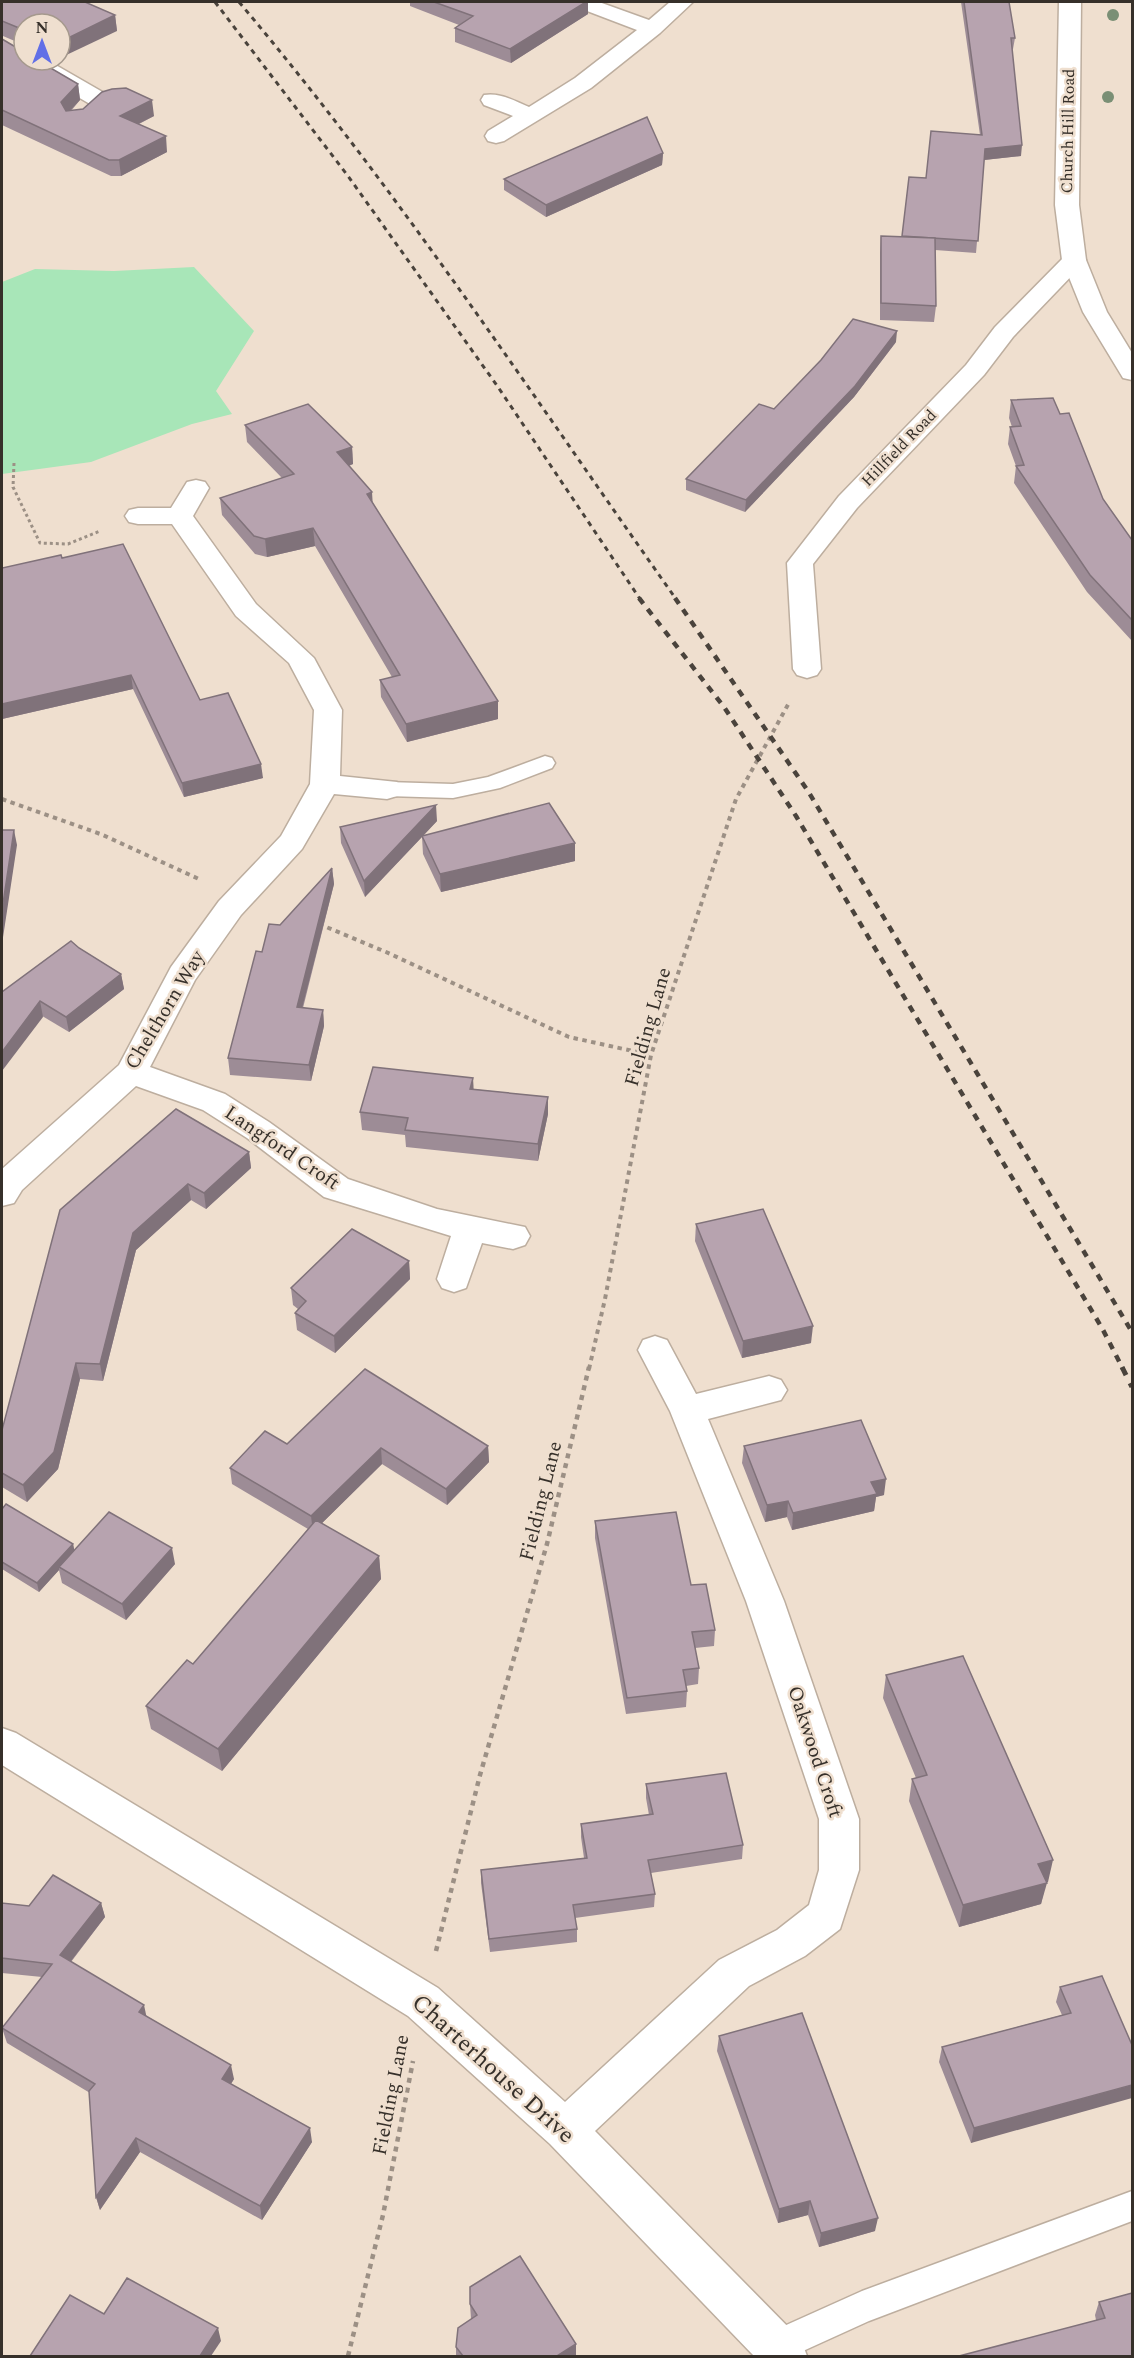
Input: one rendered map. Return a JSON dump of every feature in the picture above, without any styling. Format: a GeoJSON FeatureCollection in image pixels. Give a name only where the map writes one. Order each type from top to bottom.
{"type":"FeatureCollection","features":[{"type":"Feature","properties":{"kind":"street"},"geometry":{"type":"LineString","coordinates":[[581,2],[652,28]]}},
{"type":"Feature","properties":{"kind":"street"},"geometry":{"type":"LineString","coordinates":[[496,136],[583,83],[682,2]]}},
{"type":"Feature","properties":{"kind":"street","name":"Church Hill Road"},"geometry":{"type":"LineString","coordinates":[[1070,2],[1067,205],[1074,260],[1095,312],[1132,373]]}},
{"type":"Feature","properties":{"kind":"street"},"geometry":{"type":"LineString","coordinates":[[50,72],[100,103]]}},
{"type":"Feature","properties":{"kind":"street"},"geometry":{"type":"LineString","coordinates":[[492,100],[530,115]]}},
{"type":"Feature","properties":{"kind":"street","name":"Hillfield Road"},"geometry":{"type":"LineString","coordinates":[[807,669],[800,563],[848,502],[975,370],[1004,332],[1074,260]]}},
{"type":"Feature","properties":{"kind":"street"},"geometry":{"type":"LineString","coordinates":[[138,516],[180,516],[196,488]]}},
{"type":"Feature","properties":{"kind":"street","name":"Chelthorn Way"},"geometry":{"type":"LineString","coordinates":[[4,1184],[131,1071],[182,975],[230,908],[292,842],[325,784],[328,711],[300,658],[246,610],[180,516]]}},
{"type":"Feature","properties":{"kind":"street"},"geometry":{"type":"LineString","coordinates":[[325,784],[387,789]]}},
{"type":"Feature","properties":{"kind":"street","name":"Langford Croft"},"geometry":{"type":"LineString","coordinates":[[131,1071],[214,1102],[258,1130],[336,1188],[436,1221],[513,1236]]}},
{"type":"Feature","properties":{"kind":"street"},"geometry":{"type":"LineString","coordinates":[[454,1279],[470,1229]]}},
{"type":"Feature","properties":{"kind":"street","name":"Oakwood Croft"},"geometry":{"type":"LineString","coordinates":[[565,2130],[734,1973],[791,1943],[826,1916],[840,1870],[839,1819],[765,1601],[687,1410],[655,1350]]}},
{"type":"Feature","properties":{"kind":"street"},"geometry":{"type":"LineString","coordinates":[[687,1410],[769,1390]]}},
{"type":"Feature","properties":{"kind":"street","name":"Charterhouse Drive"},"geometry":{"type":"LineString","coordinates":[[2,1745],[423,2002],[565,2130],[780,2352]]}},
{"type":"Feature","properties":{"kind":"lane"},"geometry":{"type":"LineString","coordinates":[[387,789],[453,791],[493,783],[546,763]]}},
{"type":"Feature","properties":{"kind":"lane"},"geometry":{"type":"LineString","coordinates":[[780,2352],[862,2307],[1132,2206]]}},
{"type":"Feature","properties":{"kind":"path"},"geometry":{"type":"LineString","coordinates":[[14,463],[13,488],[40,543],[68,544],[138,516]]}},
{"type":"Feature","properties":{"kind":"path","name":"Fielding Lane"},"geometry":{"type":"LineString","coordinates":[[348,2356],[383,2215],[409,2089],[423,2002],[480,1775],[547,1544],[605,1299],[651,1055],[736,799],[807,669]]}},
{"type":"Feature","properties":{"kind":"path"},"geometry":{"type":"LineString","coordinates":[[2,799],[103,835],[208,884]]}},
{"type":"Feature","properties":{"kind":"path"},"geometry":{"type":"LineString","coordinates":[[314,922],[386,952],[569,1037],[651,1055]]}},
{"type":"Feature","properties":{"kind":"green space"},"geometry":{"type":"Polygon","coordinates":[[[194,267],[254,331],[216,391],[232,414],[192,424],[91,462],[2,474],[2,282],[35,269],[114,271],[194,267]]]}},
{"type":"Feature","properties":{"kind":"building"},"geometry":{"type":"Polygon","coordinates":[[[2,2],[85,2],[115,15],[72,36],[72,12],[12,12],[12,25],[2,21],[2,2]]]}},
{"type":"Feature","properties":{"kind":"building"},"geometry":{"type":"Polygon","coordinates":[[[434,2],[586,2],[510,49],[455,28],[473,16],[434,2]]]}},
{"type":"Feature","properties":{"kind":"building"},"geometry":{"type":"Polygon","coordinates":[[[964,2],[1009,2],[1015,38],[1011,38],[1022,145],[985,149],[978,241],[902,236],[909,177],[926,178],[931,131],[982,135],[964,2]]]}},
{"type":"Feature","properties":{"kind":"building"},"geometry":{"type":"Polygon","coordinates":[[[2,39],[12,45],[12,72],[58,72],[78,84],[61,102],[66,111],[83,109],[102,92],[126,88],[152,100],[120,116],[166,136],[119,160],[109,160],[2,110],[2,39]]]}},
{"type":"Feature","properties":{"kind":"building"},"geometry":{"type":"Polygon","coordinates":[[[647,117],[663,153],[546,205],[504,179],[647,117]]]}},
{"type":"Feature","properties":{"kind":"building"},"geometry":{"type":"Polygon","coordinates":[[[881,236],[935,238],[936,306],[881,303],[881,236]]]}},
{"type":"Feature","properties":{"kind":"building"},"geometry":{"type":"Polygon","coordinates":[[[853,319],[897,331],[855,386],[746,500],[686,479],[759,404],[774,409],[821,360],[853,319]]]}},
{"type":"Feature","properties":{"kind":"building"},"geometry":{"type":"Polygon","coordinates":[[[1053,398],[1060,414],[1069,413],[1103,499],[1132,540],[1132,620],[1090,575],[1016,466],[1024,465],[1010,427],[1021,426],[1011,400],[1053,398]]]}},
{"type":"Feature","properties":{"kind":"building"},"geometry":{"type":"Polygon","coordinates":[[[308,404],[352,447],[337,452],[372,492],[367,494],[498,701],[406,724],[380,680],[400,675],[313,528],[265,539],[254,536],[220,498],[294,474],[245,425],[308,404]]]}},
{"type":"Feature","properties":{"kind":"building"},"geometry":{"type":"Polygon","coordinates":[[[123,544],[200,700],[228,693],[261,764],[182,783],[131,675],[2,704],[2,568],[61,555],[62,558],[123,544]]]}},
{"type":"Feature","properties":{"kind":"building"},"geometry":{"type":"Polygon","coordinates":[[[549,803],[575,843],[440,874],[422,836],[549,803]]]}},
{"type":"Feature","properties":{"kind":"building"},"geometry":{"type":"Polygon","coordinates":[[[436,805],[364,881],[340,827],[436,805]]]}},
{"type":"Feature","properties":{"kind":"building"},"geometry":{"type":"Polygon","coordinates":[[[2,830],[14,830],[2,910],[2,830]]]}},
{"type":"Feature","properties":{"kind":"building"},"geometry":{"type":"Polygon","coordinates":[[[332,868],[297,1007],[323,1010],[309,1065],[228,1058],[256,951],[262,952],[269,924],[280,925],[332,868]]]}},
{"type":"Feature","properties":{"kind":"building"},"geometry":{"type":"Polygon","coordinates":[[[71,941],[121,974],[66,1017],[40,1001],[2,1052],[2,992],[71,941]]]}},
{"type":"Feature","properties":{"kind":"building"},"geometry":{"type":"Polygon","coordinates":[[[373,1067],[473,1078],[470,1089],[548,1097],[538,1144],[405,1130],[408,1118],[360,1112],[373,1067]]]}},
{"type":"Feature","properties":{"kind":"building"},"geometry":{"type":"Polygon","coordinates":[[[176,1109],[249,1152],[204,1193],[188,1184],[133,1233],[100,1364],[76,1363],[54,1452],[23,1485],[2,1473],[2,1430],[60,1210],[176,1109]]]}},
{"type":"Feature","properties":{"kind":"building"},"geometry":{"type":"Polygon","coordinates":[[[763,1209],[813,1326],[743,1341],[696,1224],[763,1209]]]}},
{"type":"Feature","properties":{"kind":"building"},"geometry":{"type":"Polygon","coordinates":[[[352,1229],[409,1261],[334,1336],[295,1313],[306,1301],[291,1288],[352,1229]]]}},
{"type":"Feature","properties":{"kind":"building"},"geometry":{"type":"Polygon","coordinates":[[[365,1369],[488,1446],[446,1489],[381,1448],[311,1516],[230,1468],[265,1431],[287,1444],[365,1369]]]}},
{"type":"Feature","properties":{"kind":"building"},"geometry":{"type":"Polygon","coordinates":[[[861,1420],[886,1479],[871,1482],[877,1494],[793,1513],[788,1501],[767,1505],[744,1446],[861,1420]]]}},
{"type":"Feature","properties":{"kind":"building"},"geometry":{"type":"Polygon","coordinates":[[[6,1504],[73,1544],[37,1583],[2,1562],[2,1509],[6,1504]]]}},
{"type":"Feature","properties":{"kind":"building"},"geometry":{"type":"Polygon","coordinates":[[[109,1512],[172,1548],[122,1604],[59,1567],[109,1512]]]}},
{"type":"Feature","properties":{"kind":"building"},"geometry":{"type":"Polygon","coordinates":[[[676,1512],[691,1585],[706,1584],[715,1630],[692,1632],[699,1668],[683,1670],[687,1691],[627,1698],[595,1521],[676,1512]]]}},
{"type":"Feature","properties":{"kind":"building"},"geometry":{"type":"Polygon","coordinates":[[[316,1520],[379,1556],[218,1749],[146,1706],[187,1660],[193,1664],[316,1520]]]}},
{"type":"Feature","properties":{"kind":"building"},"geometry":{"type":"Polygon","coordinates":[[[963,1656],[1053,1860],[1038,1864],[1047,1883],[963,1905],[912,1779],[927,1775],[886,1675],[963,1656]]]}},
{"type":"Feature","properties":{"kind":"building"},"geometry":{"type":"Polygon","coordinates":[[[726,1773],[743,1845],[648,1860],[655,1894],[573,1905],[577,1929],[489,1939],[481,1870],[587,1858],[581,1824],[653,1814],[646,1784],[726,1773]]]}},
{"type":"Feature","properties":{"kind":"building"},"geometry":{"type":"Polygon","coordinates":[[[53,1875],[101,1903],[60,1955],[144,2005],[139,2012],[231,2065],[222,2079],[310,2128],[260,2206],[136,2138],[96,2197],[89,2091],[95,2084],[2,2028],[52,1964],[2,1958],[2,1903],[29,1906],[53,1875]]]}},
{"type":"Feature","properties":{"kind":"building"},"geometry":{"type":"Polygon","coordinates":[[[1102,1976],[1132,2045],[1132,2085],[974,2128],[942,2047],[1071,2013],[1060,1987],[1102,1976]]]}},
{"type":"Feature","properties":{"kind":"building"},"geometry":{"type":"Polygon","coordinates":[[[802,2013],[878,2218],[821,2233],[810,2201],[779,2209],[719,2036],[802,2013]]]}},
{"type":"Feature","properties":{"kind":"building"},"geometry":{"type":"Polygon","coordinates":[[[520,2256],[576,2344],[557,2356],[463,2356],[456,2347],[458,2328],[477,2315],[470,2304],[470,2287],[520,2256]]]}},
{"type":"Feature","properties":{"kind":"building"},"geometry":{"type":"Polygon","coordinates":[[[127,2278],[218,2328],[200,2356],[30,2356],[70,2295],[104,2314],[127,2278]]]}},
{"type":"Feature","properties":{"kind":"building"},"geometry":{"type":"Polygon","coordinates":[[[1132,2293],[1132,2356],[959,2356],[1105,2318],[1099,2302],[1132,2293]]]}},
{"type":"Feature","properties":{"kind":"railway"},"geometry":{"type":"LineString","coordinates":[[215,2],[348,176],[498,387],[640,599]]}},
{"type":"Feature","properties":{"kind":"railway"},"geometry":{"type":"LineString","coordinates":[[239,2],[298,73],[410,221],[676,599]]}},
{"type":"Feature","properties":{"kind":"railway"},"geometry":{"type":"LineString","coordinates":[[639,598],[724,707],[796,816],[1102,1328],[1123,1369]]}},
{"type":"Feature","properties":{"kind":"railway"},"geometry":{"type":"LineString","coordinates":[[675,598],[808,791],[1132,1332]]}},
{"type":"Feature","properties":{"kind":"railway"},"geometry":{"type":"LineString","coordinates":[[1123,1369],[1132,1387]]}}]}
